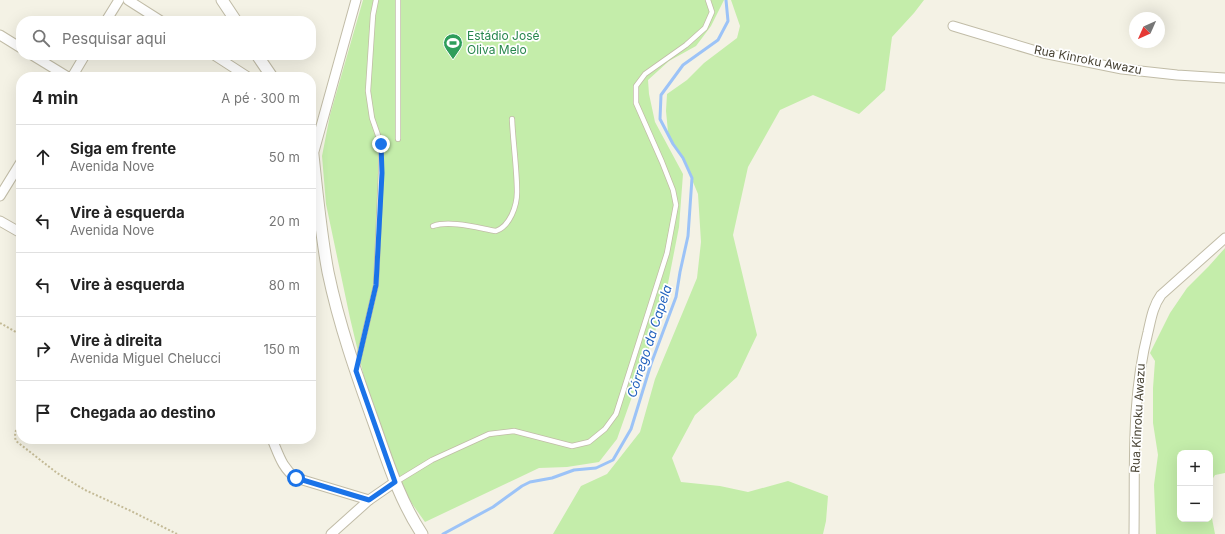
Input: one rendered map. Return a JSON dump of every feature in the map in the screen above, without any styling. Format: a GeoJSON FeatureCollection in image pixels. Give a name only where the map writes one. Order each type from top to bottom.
{"type":"FeatureCollection","features":[{"type":"Feature","properties":{"kind":"street"},"geometry":{"type":"LineString","coordinates":[[109,16],[119,0]]}},
{"type":"Feature","properties":{"kind":"street"},"geometry":{"type":"LineString","coordinates":[[128,0],[153,16]]}},
{"type":"Feature","properties":{"kind":"street"},"geometry":{"type":"LineString","coordinates":[[222,0],[233,16]]}},
{"type":"Feature","properties":{"kind":"street"},"geometry":{"type":"LineString","coordinates":[[316,138],[356,0]]}},
{"type":"Feature","properties":{"kind":"street","name":"Rua Kinroku Awazu"},"geometry":{"type":"LineString","coordinates":[[953,26],[1043,53],[1122,69],[1178,76],[1225,78]]}},
{"type":"Feature","properties":{"kind":"street"},"geometry":{"type":"LineString","coordinates":[[0,35],[16,45]]}},
{"type":"Feature","properties":{"kind":"street"},"geometry":{"type":"LineString","coordinates":[[40,60],[60,72]]}},
{"type":"Feature","properties":{"kind":"street"},"geometry":{"type":"LineString","coordinates":[[75,72],[82,60]]}},
{"type":"Feature","properties":{"kind":"street"},"geometry":{"type":"LineString","coordinates":[[222,60],[240,72]]}},
{"type":"Feature","properties":{"kind":"street"},"geometry":{"type":"LineString","coordinates":[[261,60],[269,72]]}},
{"type":"Feature","properties":{"kind":"street"},"geometry":{"type":"LineString","coordinates":[[0,196],[16,170]]}},
{"type":"Feature","properties":{"kind":"street"},"geometry":{"type":"LineString","coordinates":[[316,182],[328,271],[336,307],[356,371],[395,482],[414,523],[422,534]]}},
{"type":"Feature","properties":{"kind":"street"},"geometry":{"type":"LineString","coordinates":[[0,221],[16,229]]}},
{"type":"Feature","properties":{"kind":"street","name":"Rua Kinroku Awazu"},"geometry":{"type":"LineString","coordinates":[[1134,534],[1136,410],[1141,358],[1155,304],[1161,295],[1225,238]]}},
{"type":"Feature","properties":{"kind":"street"},"geometry":{"type":"LineString","coordinates":[[274,444],[288,472],[296,478],[369,500]]}},
{"type":"Feature","properties":{"kind":"street"},"geometry":{"type":"LineString","coordinates":[[331,534],[369,500],[395,482]]}},
{"type":"Feature","properties":{"kind":"lane"},"geometry":{"type":"LineString","coordinates":[[356,371],[376,285],[382,173],[381,144],[372,118],[368,91],[373,15],[376,0]]}},
{"type":"Feature","properties":{"kind":"lane"},"geometry":{"type":"LineString","coordinates":[[398,0],[398,139]]}},
{"type":"Feature","properties":{"kind":"lane"},"geometry":{"type":"LineString","coordinates":[[395,482],[432,460],[489,434],[514,431],[572,446],[590,442],[605,429],[616,414],[667,253],[676,205],[673,190],[636,103],[636,86],[645,74],[686,45],[705,28],[712,12],[708,0]]}},
{"type":"Feature","properties":{"kind":"lane"},"geometry":{"type":"LineString","coordinates":[[433,226],[438,224],[459,225],[496,231],[502,229],[508,221],[515,204],[517,192],[512,119]]}},
{"type":"Feature","properties":{"kind":"path"},"geometry":{"type":"LineString","coordinates":[[0,323],[16,333]]}},
{"type":"Feature","properties":{"kind":"path"},"geometry":{"type":"LineString","coordinates":[[16,430],[14,437],[16,441]]}},
{"type":"Feature","properties":{"kind":"path"},"geometry":{"type":"LineString","coordinates":[[20,444],[57,473],[85,490],[177,534]]}},
{"type":"Feature","properties":{"kind":"green space"},"geometry":{"type":"Polygon","coordinates":[[[363,0],[724,0],[711,26],[696,46],[669,61],[648,80],[649,94],[655,122],[683,174],[679,227],[663,309],[617,439],[599,462],[567,467],[539,468],[425,522],[398,484],[364,377],[326,204],[322,156],[330,115],[363,0]]]}},
{"type":"Feature","properties":{"kind":"green space"},"geometry":{"type":"Polygon","coordinates":[[[731,0],[924,0],[892,37],[885,90],[859,114],[813,95],[780,110],[748,167],[733,235],[757,335],[737,377],[695,415],[672,458],[681,482],[720,486],[748,492],[788,481],[828,496],[826,521],[823,534],[553,534],[581,486],[607,474],[640,432],[655,379],[697,278],[701,242],[698,194],[683,158],[673,144],[668,132],[666,111],[667,94],[687,80],[704,63],[737,38],[740,26],[731,0]]]}},
{"type":"Feature","properties":{"kind":"green space"},"geometry":{"type":"Polygon","coordinates":[[[1225,248],[1225,473],[1215,475],[1213,478],[1213,450],[1177,450],[1177,522],[1213,522],[1215,534],[1156,534],[1154,485],[1158,455],[1153,423],[1155,361],[1150,353],[1170,313],[1187,288],[1225,248]]]}},
{"type":"Feature","properties":{"kind":"waterway","name":"Córrego da Capela"},"geometry":{"type":"LineString","coordinates":[[443,534],[493,507],[530,482],[552,478],[574,470],[596,468],[613,460],[631,429],[651,364],[676,297],[688,236],[692,178],[683,158],[673,144],[660,119],[661,95],[683,65],[718,40],[728,21],[726,0]]}},
{"type":"Feature","properties":{"kind":"place","name":"Estádio José Oliva Melo"},"geometry":{"type":"Point","coordinates":[453,60]}},
{"type":"Feature","properties":{"kind":"route"},"geometry":{"type":"LineString","coordinates":[[296,478],[369,500],[395,482],[356,371],[376,285],[382,173],[381,144]]}}]}
